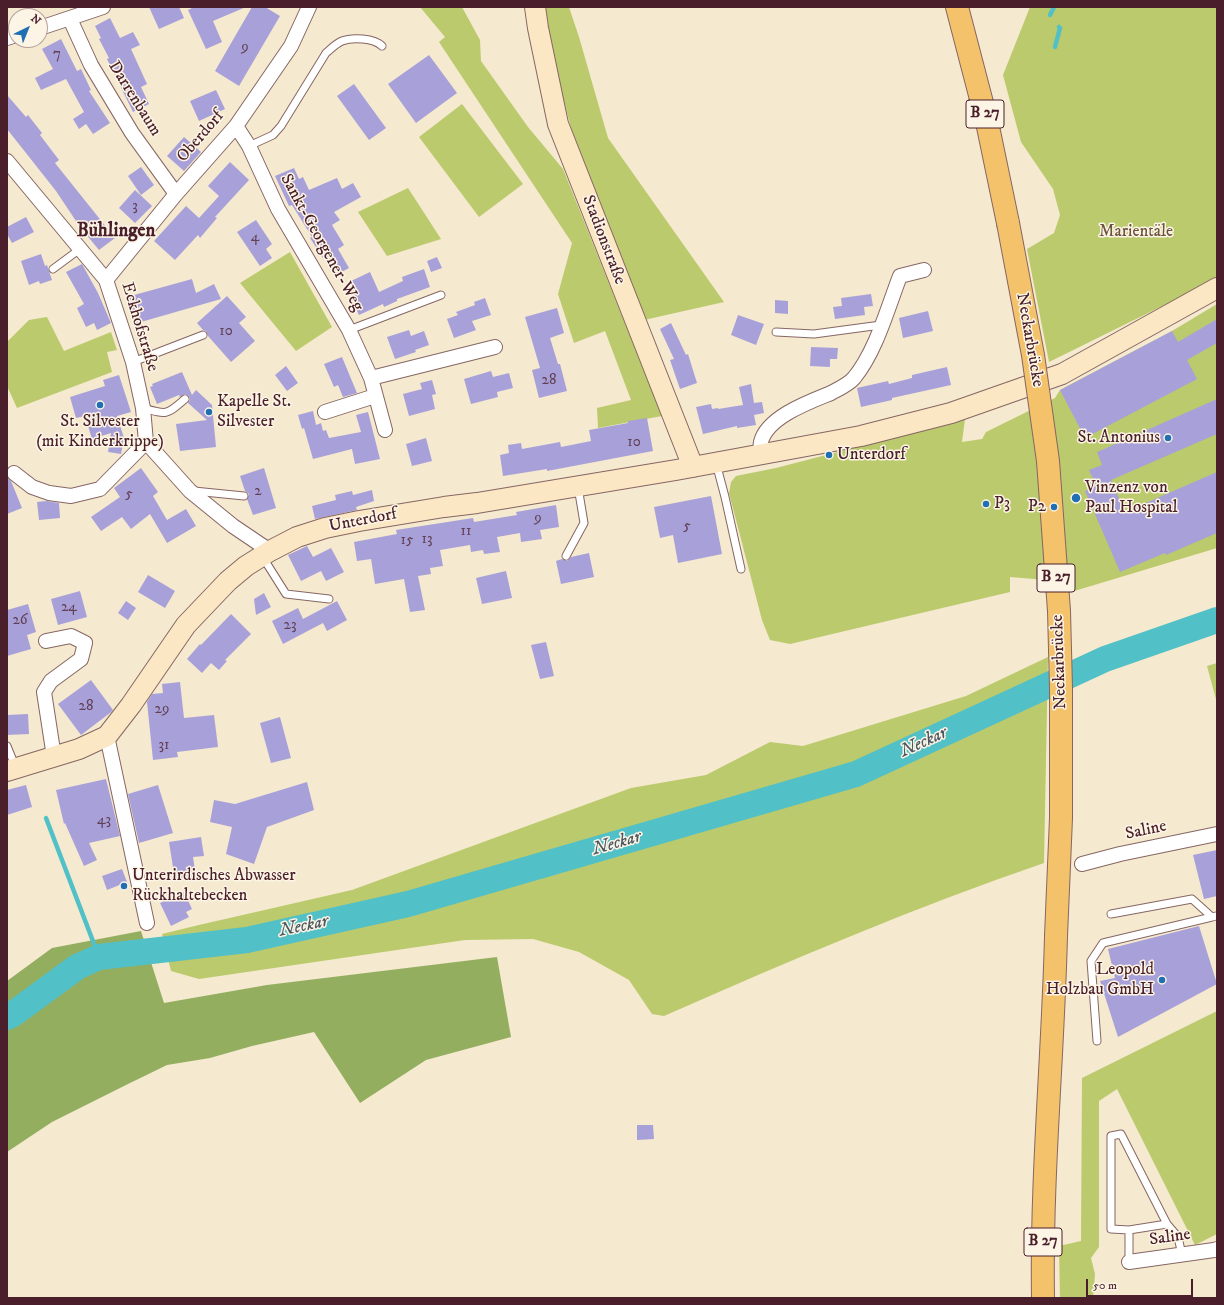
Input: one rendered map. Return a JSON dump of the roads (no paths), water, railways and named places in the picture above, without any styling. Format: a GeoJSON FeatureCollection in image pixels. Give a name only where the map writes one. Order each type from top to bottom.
{"type":"FeatureCollection","features":[{"type":"Feature","properties":{"kind":"main road","name":"Neckarbrücke"},"geometry":{"type":"LineString","coordinates":[[957,7],[987,122],[1033,355],[1048,461],[1056,579],[1060,642],[1061,818],[1055,990],[1044,1186],[1043,1298]]}},
{"type":"Feature","properties":{"kind":"street"},"geometry":{"type":"LineString","coordinates":[[48,26],[103,7]]}},
{"type":"Feature","properties":{"kind":"street","name":"Oberdorf"},"geometry":{"type":"LineString","coordinates":[[106,280],[176,194],[236,126],[291,46],[309,7]]}},
{"type":"Feature","properties":{"kind":"street","name":"Stadionstraße"},"geometry":{"type":"LineString","coordinates":[[535,7],[558,124],[693,467]]}},
{"type":"Feature","properties":{"kind":"street","name":"Darrenbaum"},"geometry":{"type":"LineString","coordinates":[[70,19],[91,65],[132,133],[176,194]]}},
{"type":"Feature","properties":{"kind":"street","name":"Sankt-Georgener-Weg"},"geometry":{"type":"LineString","coordinates":[[236,126],[249,146],[278,209],[349,330],[371,378],[385,430]]}},
{"type":"Feature","properties":{"kind":"street","name":"Eckhofstraße"},"geometry":{"type":"LineString","coordinates":[[7,161],[106,280],[132,362],[143,408],[146,442]]}},
{"type":"Feature","properties":{"kind":"street"},"geometry":{"type":"LineString","coordinates":[[761,454],[761,443],[766,432],[773,424],[792,410],[840,388],[853,380],[869,355],[900,276],[924,270]]}},
{"type":"Feature","properties":{"kind":"street","name":"Unterdorf"},"geometry":{"type":"LineString","coordinates":[[12,770],[79,749],[107,736],[131,705],[186,626],[228,581],[246,566],[266,553],[297,537],[325,528],[359,521],[693,467],[861,436],[952,413],[1062,374],[1217,288]]}},
{"type":"Feature","properties":{"kind":"street"},"geometry":{"type":"LineString","coordinates":[[371,378],[495,347]]}},
{"type":"Feature","properties":{"kind":"street"},"geometry":{"type":"LineString","coordinates":[[325,412],[375,396]]}},
{"type":"Feature","properties":{"kind":"street"},"geometry":{"type":"LineString","coordinates":[[14,473],[32,487],[49,493],[71,496],[100,489],[146,442],[190,491],[266,553]]}},
{"type":"Feature","properties":{"kind":"street"},"geometry":{"type":"LineString","coordinates":[[46,641],[71,636],[85,643],[81,659],[51,681],[44,692],[54,757]]}},
{"type":"Feature","properties":{"kind":"street"},"geometry":{"type":"LineString","coordinates":[[107,736],[147,923]]}},
{"type":"Feature","properties":{"kind":"street","name":"Saline"},"geometry":{"type":"LineString","coordinates":[[1082,864],[1120,854],[1217,834]]}},
{"type":"Feature","properties":{"kind":"street","name":"Saline"},"geometry":{"type":"LineString","coordinates":[[1129,1262],[1214,1250],[1217,1248]]}},
{"type":"Feature","properties":{"kind":"lane"},"geometry":{"type":"LineString","coordinates":[[249,146],[273,135],[326,53],[333,46],[342,41],[362,39],[377,42],[382,46]]}},
{"type":"Feature","properties":{"kind":"lane"},"geometry":{"type":"LineString","coordinates":[[52,269],[80,249]]}},
{"type":"Feature","properties":{"kind":"lane"},"geometry":{"type":"LineString","coordinates":[[349,330],[441,295]]}},
{"type":"Feature","properties":{"kind":"lane"},"geometry":{"type":"LineString","coordinates":[[776,332],[814,334],[881,325]]}},
{"type":"Feature","properties":{"kind":"lane"},"geometry":{"type":"LineString","coordinates":[[132,362],[203,335]]}},
{"type":"Feature","properties":{"kind":"lane"},"geometry":{"type":"LineString","coordinates":[[143,408],[166,413],[185,399]]}},
{"type":"Feature","properties":{"kind":"lane"},"geometry":{"type":"LineString","coordinates":[[716,463],[741,569]]}},
{"type":"Feature","properties":{"kind":"lane"},"geometry":{"type":"LineString","coordinates":[[566,556],[584,523],[578,486]]}},
{"type":"Feature","properties":{"kind":"lane"},"geometry":{"type":"LineString","coordinates":[[190,491],[244,496]]}},
{"type":"Feature","properties":{"kind":"lane"},"geometry":{"type":"LineString","coordinates":[[266,553],[286,594],[329,599]]}},
{"type":"Feature","properties":{"kind":"lane"},"geometry":{"type":"LineString","coordinates":[[7,746],[12,770]]}},
{"type":"Feature","properties":{"kind":"lane"},"geometry":{"type":"LineString","coordinates":[[1111,914],[1192,899],[1215,917]]}},
{"type":"Feature","properties":{"kind":"lane"},"geometry":{"type":"LineString","coordinates":[[1097,1041],[1091,961],[1103,943],[1215,917]]}},
{"type":"Feature","properties":{"kind":"lane"},"geometry":{"type":"LineString","coordinates":[[1167,1224],[1129,1230],[1111,1229],[1112,1136],[1121,1134],[1167,1224],[1178,1238],[1182,1255]]}},
{"type":"Feature","properties":{"kind":"lane"},"geometry":{"type":"LineString","coordinates":[[1129,1230],[1129,1262]]}},
{"type":"Feature","properties":{"kind":"waterway"},"geometry":{"type":"LineString","coordinates":[[1050,15],[1054,7]]}},
{"type":"Feature","properties":{"kind":"waterway"},"geometry":{"type":"LineString","coordinates":[[1055,47],[1059,27]]}},
{"type":"Feature","properties":{"kind":"waterway","name":"Neckar"},"geometry":{"type":"LineString","coordinates":[[7,1017],[77,967],[99,957],[247,940],[408,904],[856,774],[1105,659],[1217,620]]}},
{"type":"Feature","properties":{"kind":"waterway"},"geometry":{"type":"LineString","coordinates":[[46,818],[99,957]]}},
{"type":"Feature","properties":{"kind":"place","name":"St. Silvester (mit Kinderkrippe)"},"geometry":{"type":"Point","coordinates":[100,405]}},
{"type":"Feature","properties":{"kind":"place","name":"Kapelle St. Silvester"},"geometry":{"type":"Point","coordinates":[209,412]}},
{"type":"Feature","properties":{"kind":"place","name":"St. Antonius"},"geometry":{"type":"Point","coordinates":[1168,438]}},
{"type":"Feature","properties":{"kind":"place","name":"Unterdorf"},"geometry":{"type":"Point","coordinates":[829,455]}},
{"type":"Feature","properties":{"kind":"place","name":"Vinzenz von Paul Hospital"},"geometry":{"type":"Point","coordinates":[1076,498]}},
{"type":"Feature","properties":{"kind":"place","name":"P3"},"geometry":{"type":"Point","coordinates":[986,504]}},
{"type":"Feature","properties":{"kind":"place","name":"P2"},"geometry":{"type":"Point","coordinates":[1054,507]}},
{"type":"Feature","properties":{"kind":"place","name":"Unterirdisches Abwasser Rückhaltebecken"},"geometry":{"type":"Point","coordinates":[124,886]}},
{"type":"Feature","properties":{"kind":"place","name":"Leopold Holzbau GmbH"},"geometry":{"type":"Point","coordinates":[1162,980]}},
{"type":"Feature","properties":{"kind":"district","name":"Bühlingen"},"geometry":{"type":"Point","coordinates":[116,232]}},
{"type":"Feature","properties":{"kind":"park label","name":"Marientäle"},"geometry":{"type":"Point","coordinates":[1136,232]}}]}
